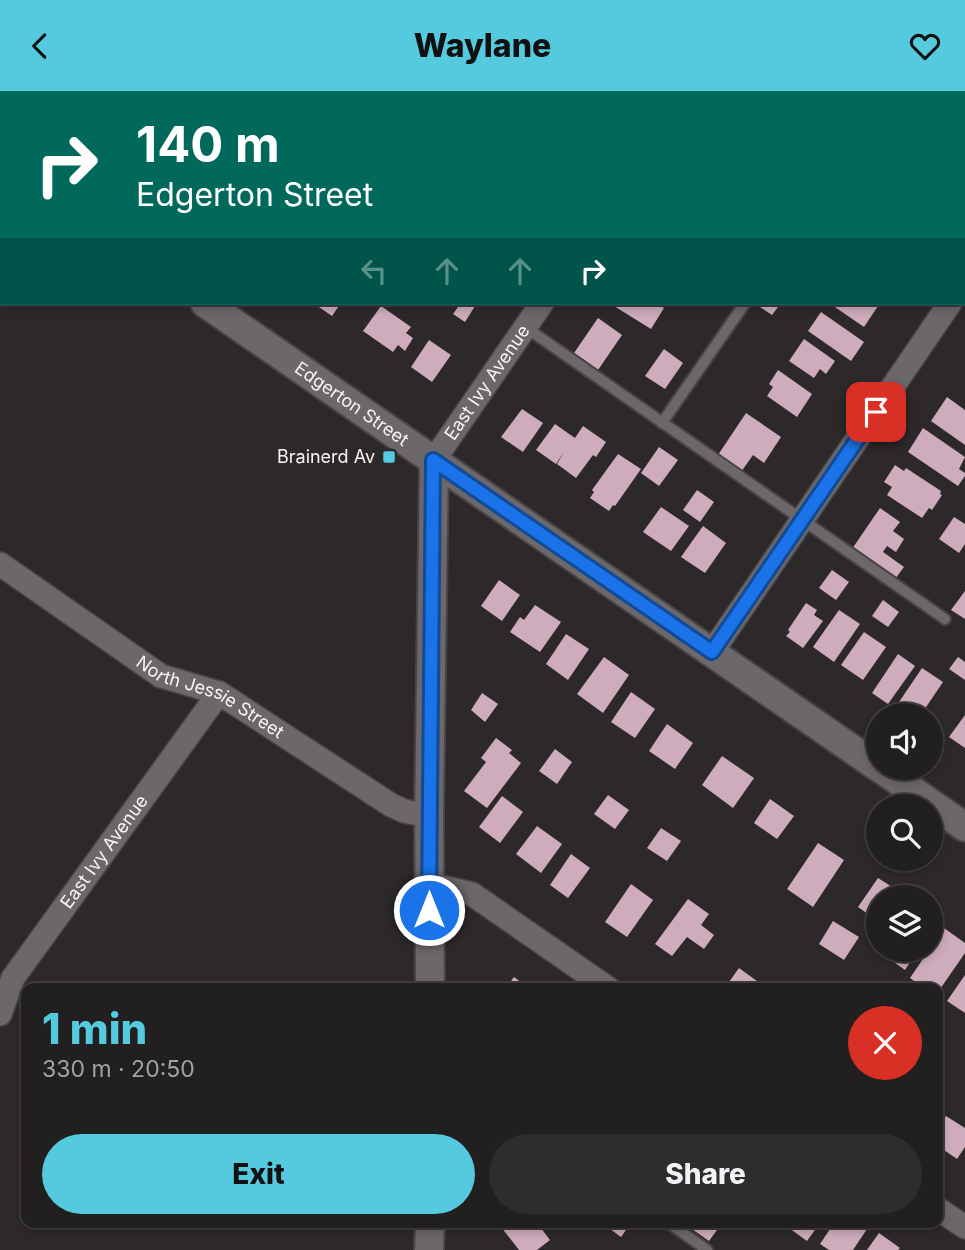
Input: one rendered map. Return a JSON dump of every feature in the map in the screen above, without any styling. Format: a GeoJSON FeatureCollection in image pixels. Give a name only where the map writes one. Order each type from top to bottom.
{"type":"FeatureCollection","features":[{"type":"Feature","properties":{"kind":"street","name":"Edgerton Street"},"geometry":{"type":"LineString","coordinates":[[208,305],[866,759]]}},
{"type":"Feature","properties":{"kind":"street","name":"East Ivy Avenue"},"geometry":{"type":"LineString","coordinates":[[433,460],[541,305]]}},
{"type":"Feature","properties":{"kind":"street"},"geometry":{"type":"LineString","coordinates":[[712,652],[949,305]]}},
{"type":"Feature","properties":{"kind":"street"},"geometry":{"type":"LineString","coordinates":[[430,983],[433,460]]}},
{"type":"Feature","properties":{"kind":"street","name":"North Jessie Street"},"geometry":{"type":"LineString","coordinates":[[0,564],[161,676],[219,693],[391,805],[404,811],[429,816]]}},
{"type":"Feature","properties":{"kind":"street","name":"East Ivy Avenue"},"geometry":{"type":"LineString","coordinates":[[0,1014],[7,973],[219,693]]}},
{"type":"Feature","properties":{"kind":"street","name":"Edgerton Street"},"geometry":{"type":"LineString","coordinates":[[896,780],[965,827]]}},
{"type":"Feature","properties":{"kind":"street"},"geometry":{"type":"LineString","coordinates":[[429,884],[472,894],[601,983]]}},
{"type":"Feature","properties":{"kind":"street"},"geometry":{"type":"LineString","coordinates":[[943,1212],[965,1227]]}},
{"type":"Feature","properties":{"kind":"street"},"geometry":{"type":"LineString","coordinates":[[429,1250],[430,1228]]}},
{"type":"Feature","properties":{"kind":"lane"},"geometry":{"type":"LineString","coordinates":[[662,423],[743,305]]}},
{"type":"Feature","properties":{"kind":"lane"},"geometry":{"type":"LineString","coordinates":[[525,327],[944,619]]}},
{"type":"Feature","properties":{"kind":"lane"},"geometry":{"type":"LineString","coordinates":[[676,1228],[707,1250]]}},
{"type":"Feature","properties":{"kind":"building"},"geometry":{"type":"Polygon","coordinates":[[[316,305],[340,305],[332,316],[316,305]]]}},
{"type":"Feature","properties":{"kind":"building"},"geometry":{"type":"Polygon","coordinates":[[[460,305],[475,306],[465,322],[453,314],[460,305]]]}},
{"type":"Feature","properties":{"kind":"building"},"geometry":{"type":"Polygon","coordinates":[[[659,305],[664,308],[651,329],[614,306],[659,305]]]}},
{"type":"Feature","properties":{"kind":"building"},"geometry":{"type":"Polygon","coordinates":[[[757,305],[780,305],[772,315],[757,305]]]}},
{"type":"Feature","properties":{"kind":"building"},"geometry":{"type":"Polygon","coordinates":[[[832,305],[877,305],[864,327],[832,305]]]}},
{"type":"Feature","properties":{"kind":"building"},"geometry":{"type":"Polygon","coordinates":[[[381,306],[411,327],[406,333],[413,338],[405,351],[398,345],[393,352],[363,331],[381,306]]]}},
{"type":"Feature","properties":{"kind":"building"},"geometry":{"type":"Polygon","coordinates":[[[821,312],[864,342],[851,361],[808,331],[821,312]]]}},
{"type":"Feature","properties":{"kind":"building"},"geometry":{"type":"Polygon","coordinates":[[[598,318],[622,335],[598,370],[574,353],[598,318]]]}},
{"type":"Feature","properties":{"kind":"building"},"geometry":{"type":"Polygon","coordinates":[[[804,339],[835,361],[826,374],[820,369],[814,378],[789,361],[804,339]]]}},
{"type":"Feature","properties":{"kind":"building"},"geometry":{"type":"Polygon","coordinates":[[[429,340],[451,355],[432,382],[411,367],[429,340]]]}},
{"type":"Feature","properties":{"kind":"building"},"geometry":{"type":"Polygon","coordinates":[[[664,349],[683,363],[665,389],[645,376],[664,349]]]}},
{"type":"Feature","properties":{"kind":"building"},"geometry":{"type":"Polygon","coordinates":[[[778,370],[812,394],[797,417],[767,396],[773,387],[769,384],[778,370]]]}},
{"type":"Feature","properties":{"kind":"building"},"geometry":{"type":"Polygon","coordinates":[[[947,397],[965,410],[965,445],[931,421],[947,397]]]}},
{"type":"Feature","properties":{"kind":"building"},"geometry":{"type":"Polygon","coordinates":[[[522,409],[543,423],[523,452],[501,437],[522,409]]]}},
{"type":"Feature","properties":{"kind":"building"},"geometry":{"type":"Polygon","coordinates":[[[746,413],[781,437],[764,463],[753,455],[741,472],[718,455],[746,413]]]}},
{"type":"Feature","properties":{"kind":"building"},"geometry":{"type":"Polygon","coordinates":[[[555,424],[575,438],[583,426],[606,442],[576,478],[557,464],[564,452],[556,464],[536,450],[555,424]]]}},
{"type":"Feature","properties":{"kind":"building"},"geometry":{"type":"Polygon","coordinates":[[[923,428],[965,457],[959,469],[965,476],[958,486],[908,452],[923,428]]]}},
{"type":"Feature","properties":{"kind":"building"},"geometry":{"type":"Polygon","coordinates":[[[659,447],[678,460],[659,486],[641,473],[659,447]]]}},
{"type":"Feature","properties":{"kind":"building"},"geometry":{"type":"Polygon","coordinates":[[[618,454],[641,469],[609,511],[590,498],[594,492],[592,490],[618,454]]]}},
{"type":"Feature","properties":{"kind":"building"},"geometry":{"type":"Polygon","coordinates":[[[895,465],[904,471],[906,468],[941,491],[942,495],[932,510],[929,508],[922,518],[887,495],[892,487],[884,482],[895,465]]]}},
{"type":"Feature","properties":{"kind":"building"},"geometry":{"type":"Polygon","coordinates":[[[697,490],[714,502],[700,522],[683,510],[697,490]]]}},
{"type":"Feature","properties":{"kind":"building"},"geometry":{"type":"Polygon","coordinates":[[[661,507],[689,526],[671,551],[643,532],[661,507]]]}},
{"type":"Feature","properties":{"kind":"building"},"geometry":{"type":"Polygon","coordinates":[[[880,508],[900,522],[893,531],[904,539],[896,552],[887,546],[883,552],[904,567],[895,579],[852,549],[880,508]]]}},
{"type":"Feature","properties":{"kind":"building"},"geometry":{"type":"Polygon","coordinates":[[[954,517],[965,524],[965,544],[959,553],[939,539],[954,517]]]}},
{"type":"Feature","properties":{"kind":"building"},"geometry":{"type":"Polygon","coordinates":[[[703,526],[726,543],[705,573],[681,557],[703,526]]]}},
{"type":"Feature","properties":{"kind":"building"},"geometry":{"type":"Polygon","coordinates":[[[832,570],[849,582],[836,600],[819,588],[832,570]]]}},
{"type":"Feature","properties":{"kind":"building"},"geometry":{"type":"Polygon","coordinates":[[[499,580],[520,595],[502,621],[481,606],[499,580]]]}},
{"type":"Feature","properties":{"kind":"building"},"geometry":{"type":"Polygon","coordinates":[[[965,591],[965,619],[951,610],[965,591]]]}},
{"type":"Feature","properties":{"kind":"building"},"geometry":{"type":"Polygon","coordinates":[[[883,600],[899,612],[888,627],[872,616],[883,600]]]}},
{"type":"Feature","properties":{"kind":"building"},"geometry":{"type":"Polygon","coordinates":[[[806,603],[817,610],[814,615],[823,621],[803,648],[786,636],[806,603]]]}},
{"type":"Feature","properties":{"kind":"building"},"geometry":{"type":"Polygon","coordinates":[[[535,605],[561,622],[540,652],[510,632],[520,617],[524,620],[535,605]]]}},
{"type":"Feature","properties":{"kind":"building"},"geometry":{"type":"Polygon","coordinates":[[[839,610],[860,624],[834,662],[813,647],[839,610]]]}},
{"type":"Feature","properties":{"kind":"building"},"geometry":{"type":"Polygon","coordinates":[[[864,632],[886,647],[863,680],[841,665],[864,632]]]}},
{"type":"Feature","properties":{"kind":"building"},"geometry":{"type":"Polygon","coordinates":[[[566,634],[589,649],[568,680],[546,664],[566,634]]]}},
{"type":"Feature","properties":{"kind":"building"},"geometry":{"type":"Polygon","coordinates":[[[898,654],[915,666],[889,703],[872,693],[898,654]]]}},
{"type":"Feature","properties":{"kind":"building"},"geometry":{"type":"Polygon","coordinates":[[[604,657],[629,675],[603,713],[577,694],[604,657]]]}},
{"type":"Feature","properties":{"kind":"building"},"geometry":{"type":"Polygon","coordinates":[[[958,657],[965,662],[965,680],[949,669],[958,657]]]}},
{"type":"Feature","properties":{"kind":"building"},"geometry":{"type":"Polygon","coordinates":[[[922,668],[943,682],[929,703],[898,703],[922,668]]]}},
{"type":"Feature","properties":{"kind":"building"},"geometry":{"type":"Polygon","coordinates":[[[631,692],[655,709],[635,738],[611,722],[631,692]]]}},
{"type":"Feature","properties":{"kind":"building"},"geometry":{"type":"Polygon","coordinates":[[[482,693],[498,704],[485,722],[471,710],[482,693]]]}},
{"type":"Feature","properties":{"kind":"building"},"geometry":{"type":"Polygon","coordinates":[[[965,715],[965,748],[949,737],[965,715]]]}},
{"type":"Feature","properties":{"kind":"building"},"geometry":{"type":"Polygon","coordinates":[[[667,724],[693,743],[675,769],[649,751],[667,724]]]}},
{"type":"Feature","properties":{"kind":"building"},"geometry":{"type":"Polygon","coordinates":[[[496,738],[512,750],[509,753],[521,763],[487,808],[464,791],[486,762],[481,758],[496,738]]]}},
{"type":"Feature","properties":{"kind":"building"},"geometry":{"type":"Polygon","coordinates":[[[555,749],[572,762],[557,784],[539,771],[555,749]]]}},
{"type":"Feature","properties":{"kind":"building"},"geometry":{"type":"Polygon","coordinates":[[[722,756],[754,778],[733,808],[702,785],[722,756]]]}},
{"type":"Feature","properties":{"kind":"building"},"geometry":{"type":"Polygon","coordinates":[[[608,795],[629,810],[615,829],[594,814],[608,795]]]}},
{"type":"Feature","properties":{"kind":"building"},"geometry":{"type":"Polygon","coordinates":[[[502,796],[523,812],[500,843],[479,827],[502,796]]]}},
{"type":"Feature","properties":{"kind":"building"},"geometry":{"type":"Polygon","coordinates":[[[770,799],[794,816],[777,839],[754,823],[770,799]]]}},
{"type":"Feature","properties":{"kind":"building"},"geometry":{"type":"Polygon","coordinates":[[[537,826],[562,844],[541,873],[516,854],[537,826]]]}},
{"type":"Feature","properties":{"kind":"building"},"geometry":{"type":"Polygon","coordinates":[[[661,828],[681,841],[667,861],[647,848],[661,828]]]}},
{"type":"Feature","properties":{"kind":"building"},"geometry":{"type":"Polygon","coordinates":[[[818,843],[844,860],[813,907],[787,889],[818,843]]]}},
{"type":"Feature","properties":{"kind":"building"},"geometry":{"type":"Polygon","coordinates":[[[571,854],[590,868],[568,898],[550,885],[571,854]]]}},
{"type":"Feature","properties":{"kind":"building"},"geometry":{"type":"Polygon","coordinates":[[[878,878],[889,885],[873,885],[878,878]]]}},
{"type":"Feature","properties":{"kind":"building"},"geometry":{"type":"Polygon","coordinates":[[[631,884],[653,900],[627,937],[605,922],[631,884]]]}},
{"type":"Feature","properties":{"kind":"building"},"geometry":{"type":"Polygon","coordinates":[[[866,895],[866,913],[858,907],[866,895]]]}},
{"type":"Feature","properties":{"kind":"building"},"geometry":{"type":"Polygon","coordinates":[[[688,899],[709,914],[701,925],[714,935],[704,949],[687,937],[672,956],[655,944],[688,899]]]}},
{"type":"Feature","properties":{"kind":"building"},"geometry":{"type":"Polygon","coordinates":[[[833,921],[859,937],[844,960],[819,944],[833,921]]]}},
{"type":"Feature","properties":{"kind":"building"},"geometry":{"type":"Polygon","coordinates":[[[944,928],[965,943],[965,953],[943,985],[917,983],[910,978],[921,962],[943,962],[944,928]]]}},
{"type":"Feature","properties":{"kind":"building"},"geometry":{"type":"Polygon","coordinates":[[[894,962],[910,962],[905,970],[894,962]]]}},
{"type":"Feature","properties":{"kind":"building"},"geometry":{"type":"Polygon","coordinates":[[[739,968],[760,983],[728,983],[739,968]]]}},
{"type":"Feature","properties":{"kind":"building"},"geometry":{"type":"Polygon","coordinates":[[[965,975],[965,1013],[947,1001],[965,975]]]}},
{"type":"Feature","properties":{"kind":"building"},"geometry":{"type":"Polygon","coordinates":[[[514,977],[522,983],[510,983],[514,977]]]}},
{"type":"Feature","properties":{"kind":"building"},"geometry":{"type":"Polygon","coordinates":[[[946,1116],[965,1128],[965,1147],[957,1159],[943,1149],[943,1120],[946,1116]]]}},
{"type":"Feature","properties":{"kind":"building"},"geometry":{"type":"Polygon","coordinates":[[[502,1228],[541,1228],[550,1240],[537,1250],[519,1250],[502,1228]]]}},
{"type":"Feature","properties":{"kind":"building"},"geometry":{"type":"Polygon","coordinates":[[[609,1228],[627,1228],[621,1237],[609,1228]]]}},
{"type":"Feature","properties":{"kind":"building"},"geometry":{"type":"Polygon","coordinates":[[[690,1228],[718,1228],[709,1241],[690,1228]]]}},
{"type":"Feature","properties":{"kind":"building"},"geometry":{"type":"Polygon","coordinates":[[[789,1228],[816,1228],[807,1241],[789,1228]]]}},
{"type":"Feature","properties":{"kind":"building"},"geometry":{"type":"Polygon","coordinates":[[[831,1228],[867,1229],[853,1250],[829,1250],[820,1244],[831,1228]]]}},
{"type":"Feature","properties":{"kind":"building"},"geometry":{"type":"Polygon","coordinates":[[[879,1233],[900,1248],[867,1250],[879,1233]]]}},
{"type":"Feature","properties":{"kind":"place","name":"Brainerd Av"},"geometry":{"type":"Point","coordinates":[389,457]}},
{"type":"Feature","properties":{"kind":"route"},"geometry":{"type":"LineString","coordinates":[[429,910],[433,460],[712,652],[876,412]]}}]}
